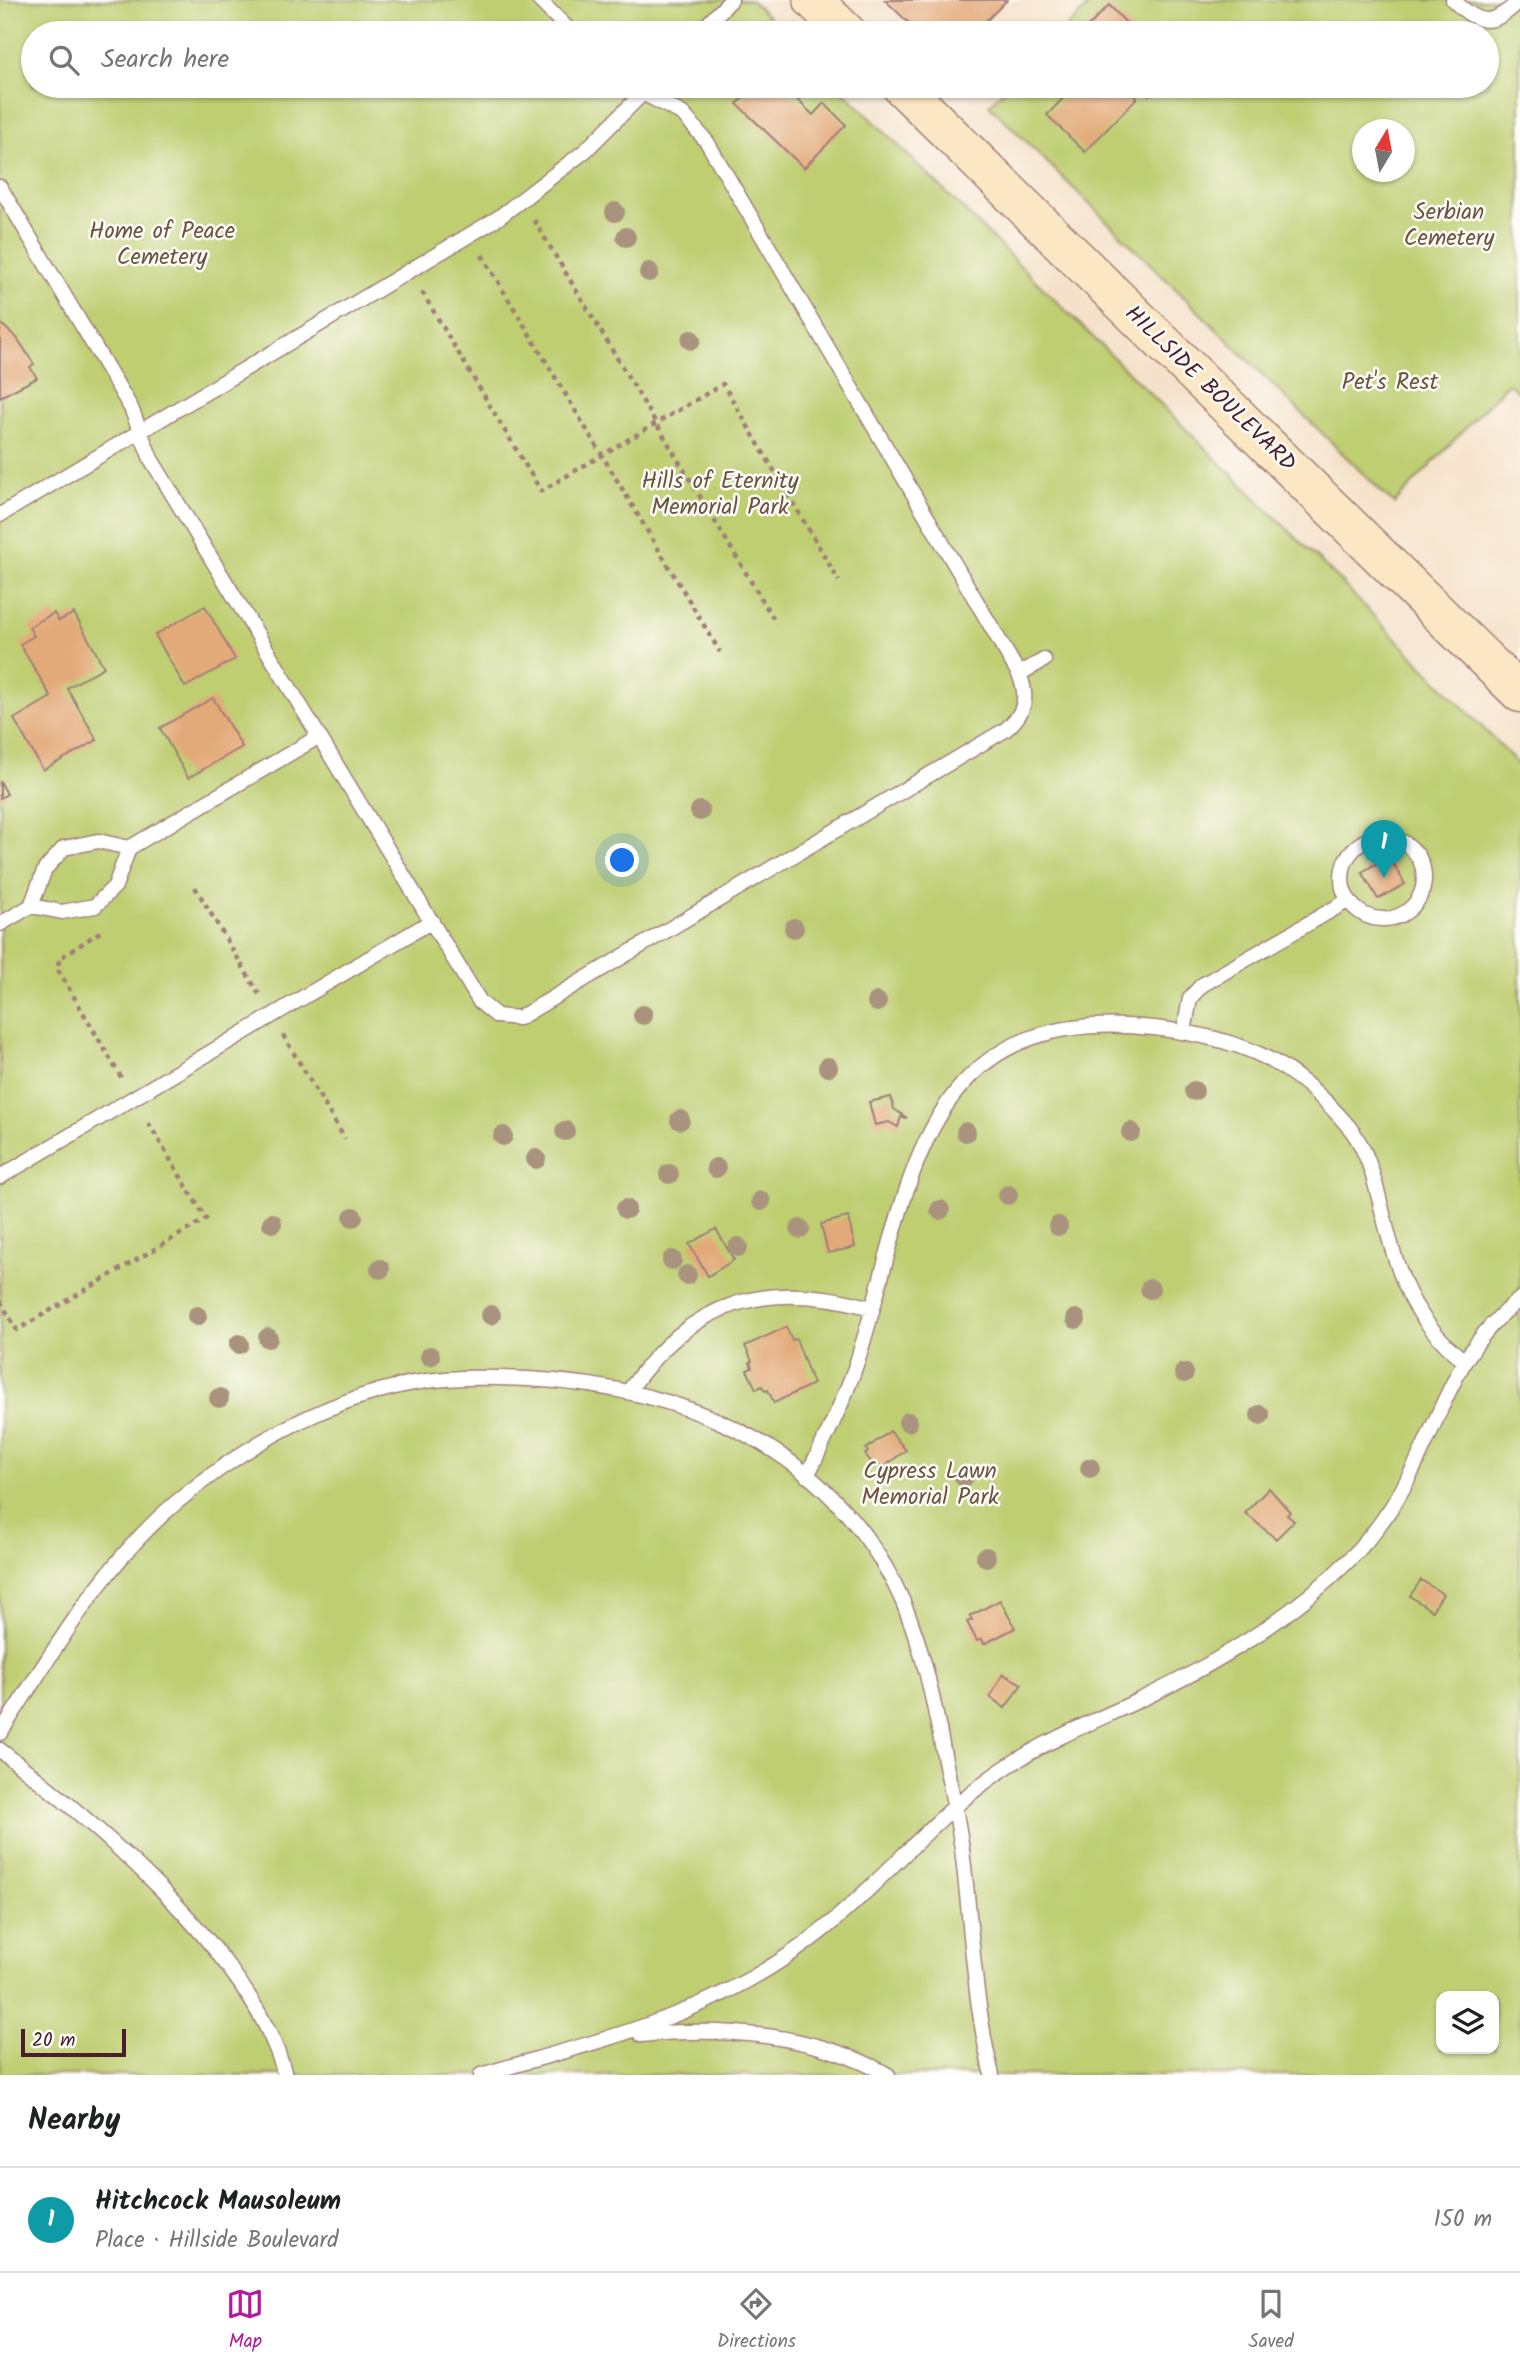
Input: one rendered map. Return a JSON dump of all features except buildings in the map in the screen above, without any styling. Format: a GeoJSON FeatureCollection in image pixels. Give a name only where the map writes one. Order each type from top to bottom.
{"type":"FeatureCollection","features":[{"type":"Feature","properties":{"kind":"main road"},"geometry":{"type":"LineString","coordinates":[[813,0],[835,21]]}},
{"type":"Feature","properties":{"kind":"main road","name":"HILLSIDE BOULEVARD"},"geometry":{"type":"LineString","coordinates":[[913,98],[1520,693]]}},
{"type":"Feature","properties":{"kind":"lane"},"geometry":{"type":"LineString","coordinates":[[539,0],[560,21]]}},
{"type":"Feature","properties":{"kind":"lane"},"geometry":{"type":"LineString","coordinates":[[711,21],[731,0]]}},
{"type":"Feature","properties":{"kind":"lane"},"geometry":{"type":"LineString","coordinates":[[1453,0],[1475,18],[1486,20],[1499,19],[1520,0]]}},
{"type":"Feature","properties":{"kind":"lane"},"geometry":{"type":"LineString","coordinates":[[0,515],[470,237],[523,201],[584,151],[638,98]]}},
{"type":"Feature","properties":{"kind":"lane"},"geometry":{"type":"LineString","coordinates":[[0,187],[131,408],[151,460],[318,737],[488,1011],[508,1019],[529,1014],[1005,730],[1023,710],[1026,692],[1019,674],[706,142],[683,114],[660,98]]}},
{"type":"Feature","properties":{"kind":"lane"},"geometry":{"type":"LineString","coordinates":[[1019,674],[1044,660]]}},
{"type":"Feature","properties":{"kind":"lane"},"geometry":{"type":"LineString","coordinates":[[0,924],[31,906],[74,912],[99,904],[115,886],[129,848],[318,737]]}},
{"type":"Feature","properties":{"kind":"lane"},"geometry":{"type":"LineString","coordinates":[[1391,838],[1407,844],[1419,858],[1424,875],[1421,894],[1402,915],[1374,918],[1359,911],[1349,900],[1343,885],[1344,867],[1352,852],[1365,842],[1391,838]]}},
{"type":"Feature","properties":{"kind":"lane"},"geometry":{"type":"LineString","coordinates":[[31,906],[45,869],[64,848],[99,841],[129,848]]}},
{"type":"Feature","properties":{"kind":"lane"},"geometry":{"type":"LineString","coordinates":[[1184,1032],[1191,998],[1202,985],[1349,900]]}},
{"type":"Feature","properties":{"kind":"lane"},"geometry":{"type":"LineString","coordinates":[[0,1177],[432,921]]}},
{"type":"Feature","properties":{"kind":"lane"},"geometry":{"type":"LineString","coordinates":[[807,1475],[847,1390],[899,1206],[918,1155],[943,1108],[971,1075],[1004,1049],[1038,1035],[1062,1030],[1142,1027],[1184,1032],[1226,1040],[1281,1065],[1338,1115],[1352,1131],[1370,1167],[1393,1255],[1410,1300],[1434,1335],[1463,1360]]}},
{"type":"Feature","properties":{"kind":"lane"},"geometry":{"type":"LineString","coordinates":[[629,1391],[655,1356],[672,1340],[691,1325],[739,1302],[793,1293],[872,1308]]}},
{"type":"Feature","properties":{"kind":"lane"},"geometry":{"type":"LineString","coordinates":[[481,2075],[610,2039],[694,2009],[736,1989],[780,1961],[854,1903],[955,1806],[1010,1765],[1046,1743],[1179,1680],[1293,1609],[1324,1583],[1375,1531],[1410,1475],[1463,1360],[1498,1317],[1520,1298]]}},
{"type":"Feature","properties":{"kind":"lane"},"geometry":{"type":"LineString","coordinates":[[0,1732],[130,1545],[209,1477],[276,1432],[367,1394],[439,1379],[552,1380],[629,1391],[701,1411],[775,1451],[807,1475],[859,1528],[883,1564],[906,1609],[926,1665],[955,1806],[963,1857],[975,1993],[992,2075]]}},
{"type":"Feature","properties":{"kind":"lane"},"geometry":{"type":"LineString","coordinates":[[0,1749],[100,1833],[213,1949],[258,2008],[278,2050],[285,2075]]}},
{"type":"Feature","properties":{"kind":"lane"},"geometry":{"type":"LineString","coordinates":[[610,2039],[678,2032],[752,2035],[826,2049],[888,2075]]}},
{"type":"Feature","properties":{"kind":"path"},"geometry":{"type":"LineString","coordinates":[[523,201],[776,624]]}},
{"type":"Feature","properties":{"kind":"path"},"geometry":{"type":"LineString","coordinates":[[470,237],[720,652]]}},
{"type":"Feature","properties":{"kind":"path"},"geometry":{"type":"LineString","coordinates":[[411,273],[541,491],[723,384],[839,581]]}},
{"type":"Feature","properties":{"kind":"path"},"geometry":{"type":"LineString","coordinates":[[0,1301],[17,1330],[206,1219],[57,968],[60,958],[106,927],[99,904]]}},
{"type":"Feature","properties":{"kind":"green space","name":"Cypress Lawn Memorial Park"},"geometry":{"type":"Polygon","coordinates":[[[0,0],[751,0],[773,21],[21,21],[21,98],[850,98],[1329,570],[1520,766],[1520,2075],[0,2075],[0,0]]]}},
{"type":"Feature","properties":{"kind":"green space","name":"Pet's Rest"},"geometry":{"type":"Polygon","coordinates":[[[1094,0],[1520,0],[1520,394],[1508,383],[1394,504],[989,105],[996,98],[1499,98],[1499,21],[1073,21],[1094,0]]]}},
{"type":"Feature","properties":{"kind":"place","name":"Hitchcock Mausoleum"},"geometry":{"type":"Point","coordinates":[1384,878]}},
{"type":"Feature","properties":{"kind":"park label","name":"Serbian Cemetery"},"geometry":{"type":"Point","coordinates":[1449,226]}},
{"type":"Feature","properties":{"kind":"park label","name":"Home of Peace Cemetery"},"geometry":{"type":"Point","coordinates":[162,245]}},
{"type":"Feature","properties":{"kind":"park label","name":"Hills of Eternity Memorial Park"},"geometry":{"type":"Point","coordinates":[720,495]}}]}
